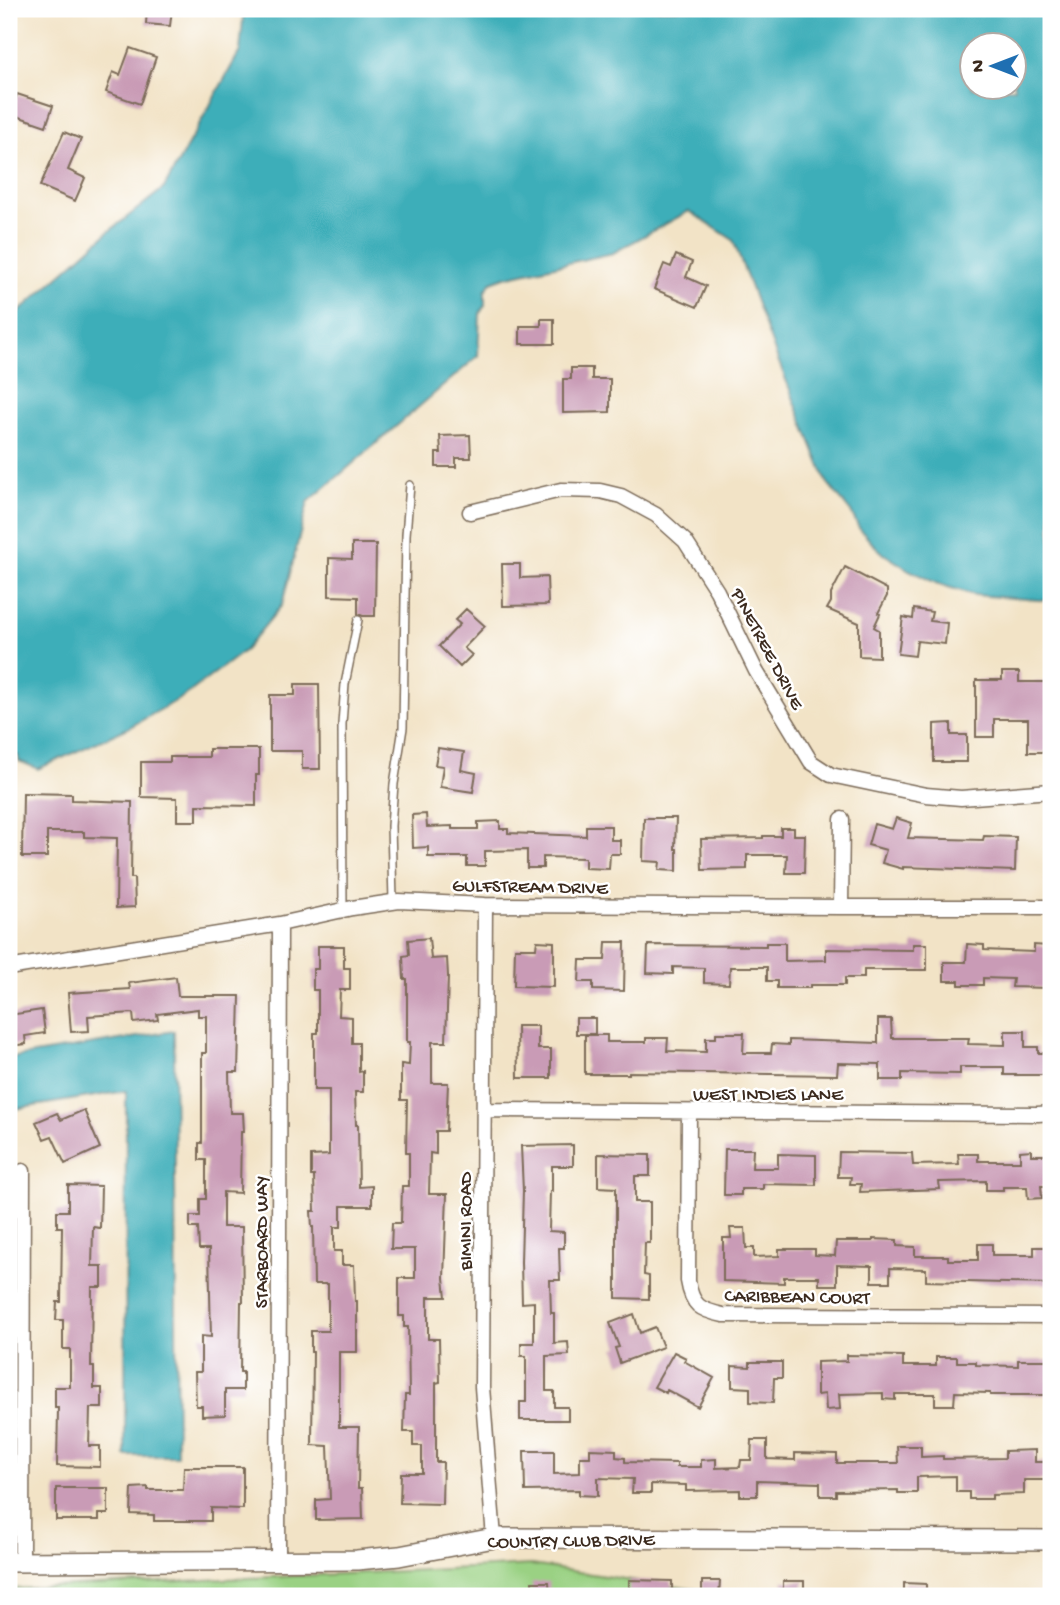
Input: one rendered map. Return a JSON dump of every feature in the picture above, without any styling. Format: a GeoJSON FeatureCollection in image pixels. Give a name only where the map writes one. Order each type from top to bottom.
{"type":"FeatureCollection","features":[{"type":"Feature","properties":{"kind":"street","name":"PINETREE DRIVE"},"geometry":{"type":"LineString","coordinates":[[470,512],[561,490],[600,491],[621,496],[656,515],[685,541],[717,591],[756,671],[811,762],[831,775],[926,795],[961,798],[1051,791]]}},
{"type":"Feature","properties":{"kind":"street"},"geometry":{"type":"LineString","coordinates":[[841,907],[842,819]]}},
{"type":"Feature","properties":{"kind":"street","name":"GULFSTREAM DRIVE"},"geometry":{"type":"LineString","coordinates":[[14,967],[280,924],[393,902],[485,905],[1051,906]]}},
{"type":"Feature","properties":{"kind":"street","name":"BIMINI ROAD"},"geometry":{"type":"LineString","coordinates":[[485,905],[482,1387],[494,1538]]}},
{"type":"Feature","properties":{"kind":"street","name":"STARBOARD WAY"},"geometry":{"type":"LineString","coordinates":[[278,1561],[280,924]]}},
{"type":"Feature","properties":{"kind":"street","name":"WEST INDIES LANE"},"geometry":{"type":"LineString","coordinates":[[484,1110],[1051,1113]]}},
{"type":"Feature","properties":{"kind":"street","name":"CARIBBEAN COURT"},"geometry":{"type":"LineString","coordinates":[[689,1112],[688,1281],[690,1292],[702,1310],[723,1315],[1051,1316]]}},
{"type":"Feature","properties":{"kind":"street"},"geometry":{"type":"LineString","coordinates":[[16,1562],[23,1171]]}},
{"type":"Feature","properties":{"kind":"street","name":"COUNTRY CLUB DRIVE"},"geometry":{"type":"LineString","coordinates":[[16,1562],[357,1560],[399,1556],[494,1538],[1051,1540]]}},
{"type":"Feature","properties":{"kind":"lane"},"geometry":{"type":"LineString","coordinates":[[393,902],[391,826],[394,784],[403,728],[406,535],[410,485]]}},
{"type":"Feature","properties":{"kind":"lane"},"geometry":{"type":"LineString","coordinates":[[343,910],[342,723],[345,684],[358,620]]}},
{"type":"Feature","properties":{"kind":"green space"},"geometry":{"type":"Polygon","coordinates":[[[532,1565],[737,1596],[9,1596],[9,1589],[532,1565]]]}},
{"type":"Feature","properties":{"kind":"water"},"geometry":{"type":"Polygon","coordinates":[[[244,9],[1051,9],[1051,601],[975,595],[938,584],[909,570],[871,542],[827,482],[733,240],[689,211],[613,253],[491,282],[485,291],[485,305],[480,313],[478,356],[308,502],[282,605],[245,650],[186,695],[128,728],[38,769],[19,761],[18,755],[9,756],[9,321],[107,233],[164,188],[240,51],[244,9]]]}},
{"type":"Feature","properties":{"kind":"water"},"geometry":{"type":"Polygon","coordinates":[[[174,1031],[177,1456],[125,1456],[126,1091],[9,1110],[9,1058],[174,1031]]]}},
{"type":"Feature","properties":{"kind":"building"},"geometry":{"type":"Polygon","coordinates":[[[147,9],[172,9],[170,26],[146,24],[147,9]]]}},
{"type":"Feature","properties":{"kind":"building"},"geometry":{"type":"Polygon","coordinates":[[[130,48],[156,57],[140,104],[106,92],[113,72],[120,75],[130,48]]]}},
{"type":"Feature","properties":{"kind":"building"},"geometry":{"type":"Polygon","coordinates":[[[17,94],[53,106],[46,126],[11,114],[17,94]]]}},
{"type":"Feature","properties":{"kind":"building"},"geometry":{"type":"Polygon","coordinates":[[[64,132],[81,139],[68,170],[85,178],[75,201],[40,186],[64,132]]]}},
{"type":"Feature","properties":{"kind":"building"},"geometry":{"type":"Polygon","coordinates":[[[676,255],[692,262],[686,277],[706,286],[697,307],[654,289],[664,264],[671,267],[676,255]]]}},
{"type":"Feature","properties":{"kind":"building"},"geometry":{"type":"Polygon","coordinates":[[[541,319],[554,319],[554,344],[520,344],[520,326],[541,326],[541,319]]]}},
{"type":"Feature","properties":{"kind":"building"},"geometry":{"type":"Polygon","coordinates":[[[571,368],[592,368],[592,379],[610,379],[610,412],[563,413],[563,379],[571,379],[571,368]]]}},
{"type":"Feature","properties":{"kind":"building"},"geometry":{"type":"Polygon","coordinates":[[[470,435],[471,458],[456,458],[456,467],[436,467],[436,453],[441,453],[440,436],[470,435]]]}},
{"type":"Feature","properties":{"kind":"building"},"geometry":{"type":"Polygon","coordinates":[[[352,544],[376,544],[375,616],[358,614],[358,597],[329,596],[329,558],[352,559],[352,544]]]}},
{"type":"Feature","properties":{"kind":"building"},"geometry":{"type":"Polygon","coordinates":[[[502,564],[520,564],[520,578],[547,577],[548,605],[503,606],[502,564]]]}},
{"type":"Feature","properties":{"kind":"building"},"geometry":{"type":"Polygon","coordinates":[[[845,567],[887,589],[887,596],[874,627],[879,630],[879,657],[859,656],[859,623],[827,609],[831,594],[845,567]]]}},
{"type":"Feature","properties":{"kind":"building"},"geometry":{"type":"Polygon","coordinates":[[[466,609],[485,626],[464,648],[472,655],[460,667],[439,646],[460,624],[455,620],[466,609]]]}},
{"type":"Feature","properties":{"kind":"building"},"geometry":{"type":"Polygon","coordinates":[[[914,609],[932,612],[930,621],[947,623],[945,644],[917,641],[915,656],[898,654],[903,617],[913,619],[914,609]]]}},
{"type":"Feature","properties":{"kind":"building"},"geometry":{"type":"Polygon","coordinates":[[[1002,672],[1019,672],[1019,682],[1051,682],[1051,733],[1048,752],[1028,752],[1028,719],[994,719],[994,737],[976,737],[976,680],[1002,680],[1002,672]]]}},
{"type":"Feature","properties":{"kind":"building"},"geometry":{"type":"Polygon","coordinates":[[[295,684],[319,684],[320,769],[302,769],[302,751],[270,751],[270,695],[295,695],[295,684]]]}},
{"type":"Feature","properties":{"kind":"building"},"geometry":{"type":"Polygon","coordinates":[[[951,723],[951,735],[967,735],[967,762],[934,762],[934,724],[951,723]]]}},
{"type":"Feature","properties":{"kind":"building"},"geometry":{"type":"Polygon","coordinates":[[[438,748],[464,752],[461,770],[476,773],[473,792],[440,787],[443,766],[435,765],[438,748]]]}},
{"type":"Feature","properties":{"kind":"building"},"geometry":{"type":"Polygon","coordinates":[[[209,749],[259,749],[256,806],[197,805],[197,821],[177,821],[177,798],[141,797],[141,762],[170,762],[170,757],[209,757],[209,749]]]}},
{"type":"Feature","properties":{"kind":"building"},"geometry":{"type":"Polygon","coordinates":[[[23,793],[72,794],[72,800],[132,802],[131,878],[134,878],[135,907],[116,908],[117,838],[84,837],[84,832],[47,832],[47,857],[22,857],[23,793]]]}},
{"type":"Feature","properties":{"kind":"building"},"geometry":{"type":"Polygon","coordinates":[[[426,814],[427,827],[478,829],[478,822],[500,821],[500,829],[508,829],[508,833],[586,836],[586,826],[611,826],[611,840],[620,840],[620,854],[610,854],[609,869],[585,868],[585,858],[543,857],[543,868],[527,868],[527,850],[485,851],[485,866],[467,866],[467,857],[428,857],[428,847],[413,848],[412,815],[426,814]]]}},
{"type":"Feature","properties":{"kind":"building"},"geometry":{"type":"Polygon","coordinates":[[[644,818],[676,818],[677,871],[659,870],[660,862],[643,861],[644,818]]]}},
{"type":"Feature","properties":{"kind":"building"},"geometry":{"type":"Polygon","coordinates":[[[896,818],[912,823],[908,838],[983,840],[984,836],[1016,837],[1015,871],[903,869],[882,863],[886,850],[868,845],[874,824],[892,829],[896,818]]]}},
{"type":"Feature","properties":{"kind":"building"},"geometry":{"type":"Polygon","coordinates":[[[781,828],[794,828],[794,835],[805,835],[804,873],[786,873],[787,855],[747,855],[747,869],[702,870],[701,839],[781,836],[781,828]]]}},
{"type":"Feature","properties":{"kind":"building"},"geometry":{"type":"Polygon","coordinates":[[[429,938],[431,959],[447,958],[448,976],[446,1042],[432,1042],[432,1083],[448,1083],[446,1131],[436,1131],[436,1154],[430,1153],[429,1194],[447,1194],[444,1278],[446,1297],[428,1297],[428,1339],[439,1339],[436,1462],[443,1462],[442,1504],[400,1503],[401,1473],[422,1473],[422,1446],[413,1446],[413,1432],[404,1432],[405,1395],[409,1395],[408,1327],[404,1327],[404,1316],[399,1316],[399,1278],[415,1278],[415,1249],[391,1249],[392,1223],[401,1223],[402,1186],[409,1186],[409,1153],[406,1153],[407,1100],[401,1100],[401,1064],[409,1065],[410,1042],[407,1042],[407,979],[404,979],[403,956],[409,955],[408,940],[429,938]]]}},
{"type":"Feature","properties":{"kind":"building"},"geometry":{"type":"Polygon","coordinates":[[[537,941],[554,942],[554,987],[514,986],[515,948],[536,948],[537,941]]]}},
{"type":"Feature","properties":{"kind":"building"},"geometry":{"type":"Polygon","coordinates":[[[606,942],[625,942],[624,991],[593,990],[593,982],[579,982],[580,960],[605,960],[606,942]]]}},
{"type":"Feature","properties":{"kind":"building"},"geometry":{"type":"Polygon","coordinates":[[[766,943],[785,943],[785,961],[826,960],[826,949],[913,950],[913,944],[927,944],[927,970],[864,970],[864,978],[845,978],[845,985],[810,985],[810,988],[777,988],[777,981],[767,981],[767,967],[730,967],[729,984],[704,983],[704,968],[673,967],[673,974],[647,973],[648,945],[766,946],[766,943]]]}},
{"type":"Feature","properties":{"kind":"building"},"geometry":{"type":"Polygon","coordinates":[[[967,944],[984,945],[984,950],[1034,952],[1034,945],[1048,946],[1047,988],[1012,987],[1013,979],[983,978],[983,985],[959,985],[959,981],[944,981],[944,962],[966,962],[967,944]]]}},
{"type":"Feature","properties":{"kind":"building"},"geometry":{"type":"Polygon","coordinates":[[[318,946],[344,946],[344,968],[350,968],[350,990],[340,990],[339,1016],[352,1017],[352,1043],[359,1043],[359,1072],[363,1071],[363,1092],[355,1092],[359,1187],[372,1186],[372,1206],[341,1206],[341,1227],[334,1227],[334,1251],[342,1251],[342,1265],[354,1265],[357,1352],[339,1352],[339,1427],[359,1427],[358,1488],[362,1488],[363,1519],[316,1520],[316,1500],[330,1499],[328,1446],[312,1445],[311,1331],[328,1331],[328,1284],[314,1284],[311,1211],[315,1211],[311,1156],[329,1155],[329,1090],[314,1090],[314,1033],[318,1033],[318,990],[313,990],[313,969],[318,969],[318,946]]]}},
{"type":"Feature","properties":{"kind":"building"},"geometry":{"type":"Polygon","coordinates":[[[176,977],[178,996],[240,996],[238,1072],[229,1072],[230,1113],[243,1113],[240,1193],[223,1192],[223,1227],[242,1227],[240,1372],[243,1372],[243,1390],[225,1390],[225,1415],[202,1416],[202,1406],[196,1406],[195,1372],[201,1372],[201,1336],[211,1337],[209,1249],[199,1249],[198,1228],[190,1228],[190,1216],[200,1216],[200,1199],[206,1199],[206,1160],[199,1160],[199,1143],[202,1143],[202,1053],[206,1053],[206,1016],[198,1016],[198,1009],[157,1014],[158,1020],[134,1023],[133,1013],[88,1016],[89,1031],[71,1032],[68,993],[130,989],[129,983],[176,977]]]}},
{"type":"Feature","properties":{"kind":"building"},"geometry":{"type":"Polygon","coordinates":[[[42,1010],[45,1033],[25,1036],[26,1044],[9,1046],[9,1015],[42,1010]]]}},
{"type":"Feature","properties":{"kind":"building"},"geometry":{"type":"Polygon","coordinates":[[[576,1018],[595,1018],[595,1034],[576,1034],[576,1018]]]}},
{"type":"Feature","properties":{"kind":"building"},"geometry":{"type":"Polygon","coordinates":[[[878,1019],[891,1019],[892,1038],[969,1038],[968,1044],[1005,1045],[1005,1031],[1025,1031],[1025,1047],[1038,1047],[1038,1053],[1047,1053],[1047,1075],[1004,1075],[1004,1067],[960,1067],[960,1074],[902,1073],[902,1080],[880,1080],[880,1064],[838,1063],[837,1075],[629,1072],[585,1074],[585,1035],[607,1035],[607,1042],[646,1042],[646,1038],[668,1038],[667,1051],[706,1052],[706,1038],[716,1038],[716,1033],[744,1033],[743,1053],[771,1053],[772,1044],[789,1045],[789,1040],[878,1043],[878,1019]]]}},
{"type":"Feature","properties":{"kind":"building"},"geometry":{"type":"Polygon","coordinates":[[[517,1026],[538,1026],[538,1049],[551,1049],[551,1078],[518,1078],[517,1026]]]}},
{"type":"Feature","properties":{"kind":"building"},"geometry":{"type":"Polygon","coordinates":[[[84,1110],[100,1148],[65,1164],[52,1136],[44,1139],[36,1122],[57,1113],[61,1120],[84,1110]]]}},
{"type":"Feature","properties":{"kind":"building"},"geometry":{"type":"Polygon","coordinates":[[[573,1145],[573,1166],[552,1166],[549,1231],[564,1232],[564,1248],[559,1248],[560,1280],[550,1280],[551,1313],[554,1313],[554,1343],[568,1342],[569,1355],[546,1356],[546,1391],[554,1391],[554,1407],[568,1407],[568,1420],[520,1420],[520,1402],[526,1402],[526,1356],[521,1356],[521,1343],[534,1343],[534,1302],[522,1303],[521,1146],[573,1145]]]}},
{"type":"Feature","properties":{"kind":"building"},"geometry":{"type":"Polygon","coordinates":[[[725,1149],[753,1149],[752,1168],[778,1168],[778,1154],[816,1155],[816,1185],[763,1184],[763,1189],[741,1189],[741,1195],[724,1195],[725,1149]]]}},
{"type":"Feature","properties":{"kind":"building"},"geometry":{"type":"Polygon","coordinates":[[[1031,1150],[1031,1155],[1051,1155],[1051,1186],[1041,1186],[1042,1198],[1028,1199],[1027,1187],[986,1190],[986,1181],[939,1182],[940,1189],[860,1192],[861,1184],[850,1184],[851,1177],[838,1177],[839,1152],[912,1153],[913,1165],[959,1164],[958,1154],[978,1154],[978,1161],[1020,1161],[1020,1151],[1031,1150]]]}},
{"type":"Feature","properties":{"kind":"building"},"geometry":{"type":"Polygon","coordinates":[[[598,1154],[650,1155],[650,1176],[635,1176],[635,1202],[650,1202],[650,1243],[645,1243],[644,1275],[649,1276],[649,1299],[616,1298],[616,1188],[598,1187],[598,1154]]]}},
{"type":"Feature","properties":{"kind":"building"},"geometry":{"type":"Polygon","coordinates":[[[68,1185],[101,1186],[100,1228],[93,1227],[92,1266],[102,1266],[102,1287],[92,1287],[91,1367],[94,1367],[94,1388],[102,1388],[102,1408],[90,1408],[89,1446],[100,1446],[100,1467],[57,1466],[58,1408],[55,1408],[55,1387],[70,1387],[70,1349],[63,1349],[63,1320],[56,1320],[57,1302],[61,1302],[62,1227],[57,1227],[57,1211],[68,1211],[68,1185]]]}},
{"type":"Feature","properties":{"kind":"building"},"geometry":{"type":"Polygon","coordinates":[[[730,1228],[745,1228],[746,1248],[754,1248],[754,1257],[779,1256],[779,1249],[815,1249],[815,1255],[835,1256],[836,1241],[873,1239],[897,1240],[897,1246],[915,1247],[915,1256],[948,1256],[948,1260],[978,1260],[978,1244],[992,1244],[992,1255],[1034,1255],[1034,1247],[1051,1247],[1051,1284],[926,1281],[926,1269],[890,1268],[890,1282],[872,1282],[872,1266],[837,1265],[837,1285],[819,1285],[819,1277],[784,1277],[784,1283],[723,1281],[723,1238],[731,1238],[730,1228]]]}},
{"type":"Feature","properties":{"kind":"building"},"geometry":{"type":"Polygon","coordinates":[[[634,1314],[640,1333],[655,1327],[663,1347],[620,1363],[615,1348],[619,1347],[610,1323],[634,1314]]]}},
{"type":"Feature","properties":{"kind":"building"},"geometry":{"type":"Polygon","coordinates":[[[674,1352],[714,1378],[698,1407],[667,1390],[666,1393],[654,1387],[674,1352]]]}},
{"type":"Feature","properties":{"kind":"building"},"geometry":{"type":"Polygon","coordinates":[[[847,1355],[903,1356],[903,1366],[936,1366],[936,1357],[957,1357],[957,1362],[976,1362],[976,1365],[1018,1366],[1018,1360],[1051,1360],[1051,1395],[955,1392],[954,1405],[935,1405],[935,1394],[895,1394],[895,1400],[883,1399],[883,1393],[839,1394],[840,1409],[826,1410],[825,1394],[817,1395],[817,1362],[847,1361],[847,1355]]]}},
{"type":"Feature","properties":{"kind":"building"},"geometry":{"type":"Polygon","coordinates":[[[750,1362],[782,1362],[782,1378],[774,1378],[773,1403],[750,1402],[750,1388],[732,1387],[732,1366],[750,1367],[750,1362]]]}},
{"type":"Feature","properties":{"kind":"building"},"geometry":{"type":"Polygon","coordinates":[[[752,1440],[767,1440],[767,1459],[795,1460],[795,1453],[837,1454],[837,1463],[898,1463],[897,1446],[921,1446],[921,1457],[943,1456],[943,1459],[1005,1458],[1005,1451],[1035,1450],[1035,1462],[1048,1462],[1049,1480],[1024,1480],[1024,1494],[992,1495],[992,1499],[969,1499],[969,1492],[956,1492],[956,1476],[917,1477],[917,1493],[898,1493],[898,1490],[836,1491],[836,1496],[820,1496],[820,1483],[757,1481],[757,1496],[740,1496],[740,1490],[686,1491],[686,1485],[651,1484],[651,1493],[632,1493],[633,1479],[598,1478],[598,1496],[579,1495],[579,1490],[525,1491],[524,1451],[554,1451],[554,1474],[580,1473],[580,1457],[590,1457],[590,1449],[616,1450],[616,1457],[625,1458],[625,1462],[677,1463],[677,1467],[701,1467],[701,1460],[716,1459],[716,1468],[740,1467],[741,1460],[751,1460],[752,1440]]]}},
{"type":"Feature","properties":{"kind":"building"},"geometry":{"type":"Polygon","coordinates":[[[184,1467],[243,1467],[243,1509],[211,1508],[211,1521],[154,1521],[154,1515],[131,1514],[132,1488],[183,1490],[184,1467]]]}},
{"type":"Feature","properties":{"kind":"building"},"geometry":{"type":"Polygon","coordinates":[[[56,1488],[108,1488],[108,1514],[99,1514],[99,1520],[56,1520],[56,1488]]]}},
{"type":"Feature","properties":{"kind":"building"},"geometry":{"type":"Polygon","coordinates":[[[629,1580],[672,1581],[672,1596],[629,1596],[629,1580]]]}},
{"type":"Feature","properties":{"kind":"building"},"geometry":{"type":"Polygon","coordinates":[[[702,1581],[720,1581],[719,1596],[702,1596],[702,1581]]]}},
{"type":"Feature","properties":{"kind":"building"},"geometry":{"type":"Polygon","coordinates":[[[783,1581],[804,1581],[804,1596],[783,1596],[783,1581]]]}},
{"type":"Feature","properties":{"kind":"building"},"geometry":{"type":"Polygon","coordinates":[[[532,1582],[549,1582],[550,1596],[532,1596],[532,1582]]]}},
{"type":"Feature","properties":{"kind":"building"},"geometry":{"type":"Polygon","coordinates":[[[904,1583],[926,1584],[926,1596],[904,1596],[904,1583]]]}}]}
